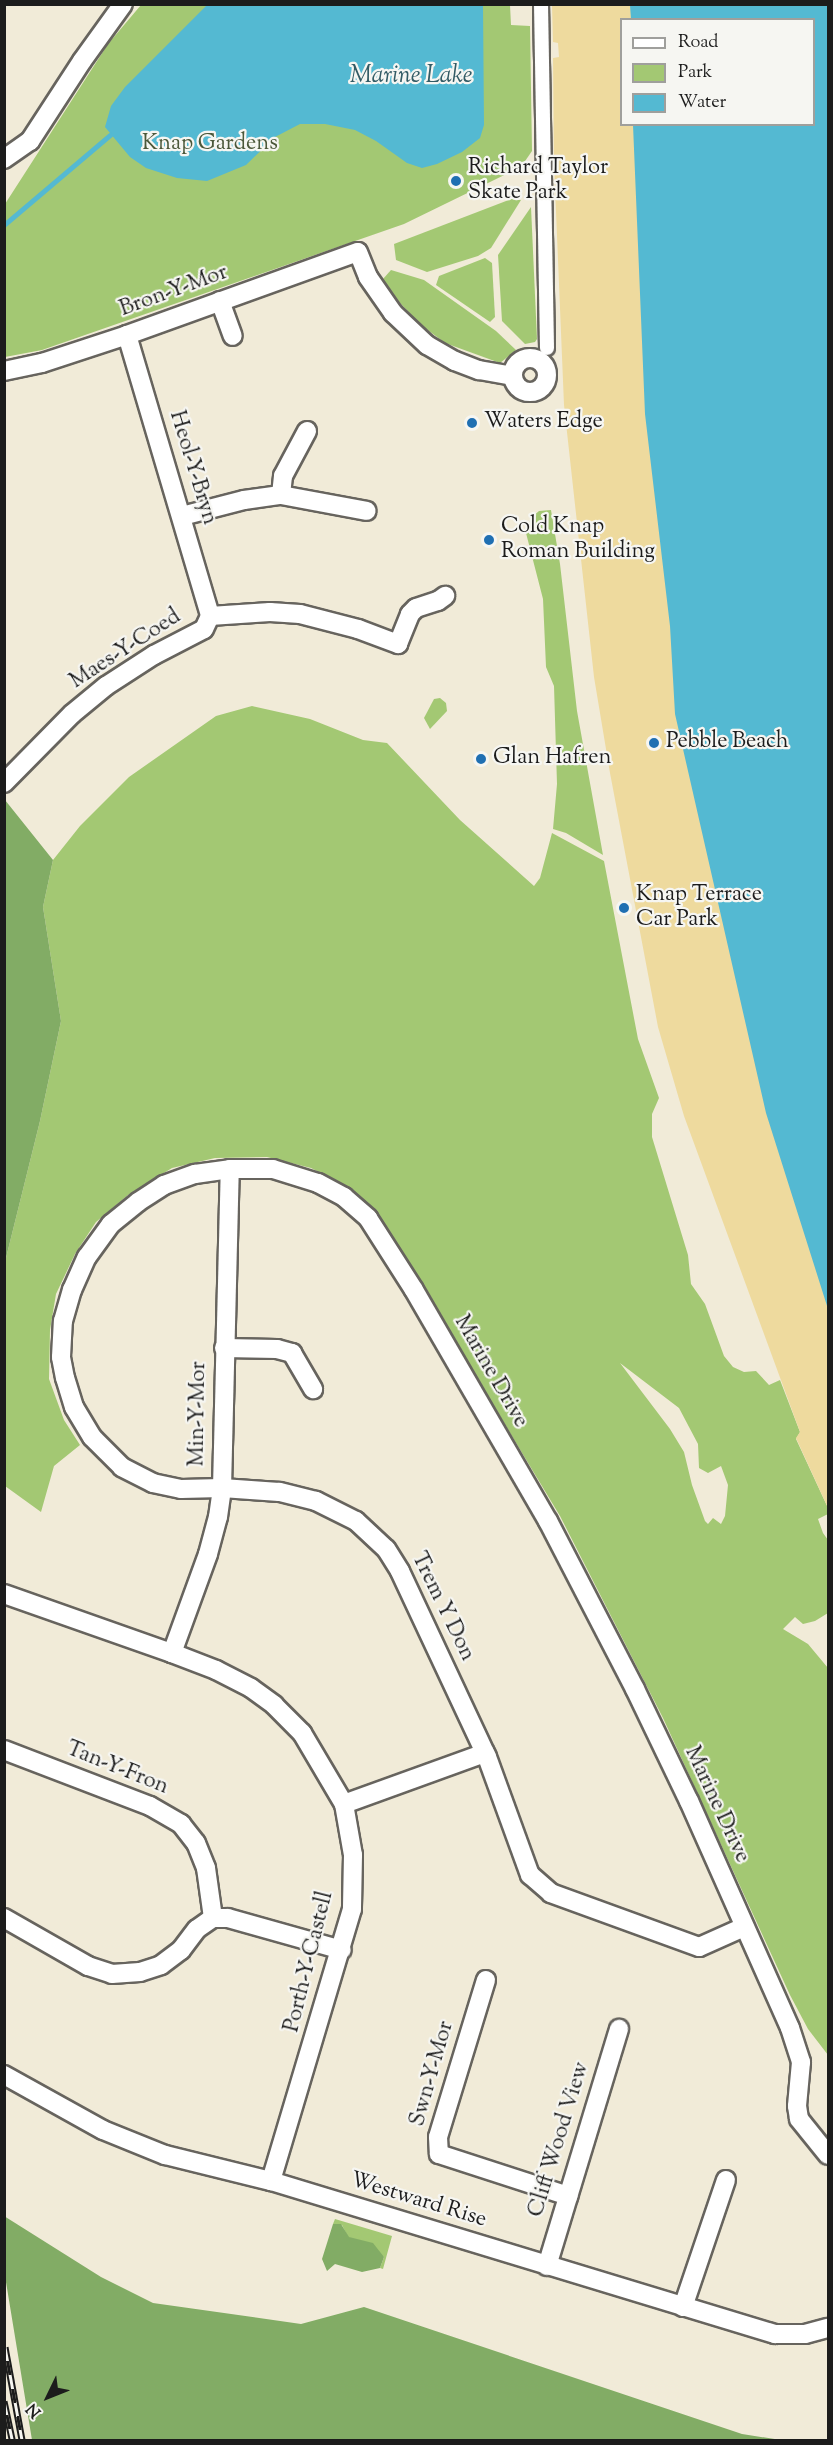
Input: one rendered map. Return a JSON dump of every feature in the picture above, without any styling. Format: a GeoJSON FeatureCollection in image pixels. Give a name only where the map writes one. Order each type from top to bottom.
{"type":"FeatureCollection","features":[{"type":"Feature","properties":{"kind":"street"},"geometry":{"type":"LineString","coordinates":[[4,159],[30,141],[82,61],[123,4]]}},
{"type":"Feature","properties":{"kind":"street"},"geometry":{"type":"LineString","coordinates":[[541,4],[547,348]]}},
{"type":"Feature","properties":{"kind":"street","name":"Bron-Y-Mor"},"geometry":{"type":"LineString","coordinates":[[4,371],[42,363],[358,252],[368,277],[393,313],[427,345],[471,367],[512,376]]}},
{"type":"Feature","properties":{"kind":"street"},"geometry":{"type":"LineString","coordinates":[[220,301],[233,336]]}},
{"type":"Feature","properties":{"kind":"street","name":"Heol-Y-Bryn"},"geometry":{"type":"LineString","coordinates":[[127,334],[210,616]]}},
{"type":"Feature","properties":{"kind":"street"},"geometry":{"type":"LineString","coordinates":[[281,495],[283,476],[307,431]]}},
{"type":"Feature","properties":{"kind":"street"},"geometry":{"type":"LineString","coordinates":[[182,516],[244,500],[281,495],[367,511]]}},
{"type":"Feature","properties":{"kind":"street","name":"Maes-Y-Coed"},"geometry":{"type":"LineString","coordinates":[[4,783],[72,714],[106,686],[204,629],[210,616],[270,612],[300,614],[358,629],[398,644],[410,614],[416,608],[438,602],[445,596]]}},
{"type":"Feature","properties":{"kind":"street","name":"Min-Y-Mor"},"geometry":{"type":"LineString","coordinates":[[172,1653],[208,1554],[218,1517],[222,1488],[230,1169]]}},
{"type":"Feature","properties":{"kind":"street","name":"Marine Drive"},"geometry":{"type":"LineString","coordinates":[[222,1488],[172,1487],[153,1483],[122,1467],[92,1437],[74,1407],[61,1357],[63,1321],[72,1290],[87,1257],[111,1224],[138,1202],[164,1185],[195,1174],[230,1169],[273,1169],[318,1183],[344,1197],[368,1218],[414,1290],[548,1521],[690,1801],[790,2028],[801,2062],[797,2106],[799,2119],[828,2155]]}},
{"type":"Feature","properties":{"kind":"street"},"geometry":{"type":"LineString","coordinates":[[224,1348],[277,1349],[292,1353],[313,1389]]}},
{"type":"Feature","properties":{"kind":"street","name":"Trem Y Don"},"geometry":{"type":"LineString","coordinates":[[222,1488],[279,1492],[316,1501],[356,1521],[386,1549],[400,1571],[485,1753],[530,1875],[551,1893],[699,1947],[744,1927]]}},
{"type":"Feature","properties":{"kind":"street","name":"Porth-Y-Castell"},"geometry":{"type":"LineString","coordinates":[[4,1594],[172,1653],[251,1688],[274,1705],[302,1733],[344,1804],[353,1855],[352,1909],[342,1950],[271,2181]]}},
{"type":"Feature","properties":{"kind":"street","name":"Tan-Y-Fron"},"geometry":{"type":"LineString","coordinates":[[4,1750],[150,1806],[181,1824],[196,1843],[206,1869],[213,1918]]}},
{"type":"Feature","properties":{"kind":"street"},"geometry":{"type":"LineString","coordinates":[[344,1804],[485,1753]]}},
{"type":"Feature","properties":{"kind":"street"},"geometry":{"type":"LineString","coordinates":[[4,1918],[88,1966],[112,1974],[140,1972],[161,1965],[181,1950],[197,1929],[213,1918],[228,1918],[342,1950]]}},
{"type":"Feature","properties":{"kind":"street","name":"Swn-Y-Mor"},"geometry":{"type":"LineString","coordinates":[[486,1980],[438,2137],[439,2154],[568,2196]]}},
{"type":"Feature","properties":{"kind":"street","name":"Cliff Wood View"},"geometry":{"type":"LineString","coordinates":[[547,2266],[619,2029]]}},
{"type":"Feature","properties":{"kind":"street","name":"Westward Rise"},"geometry":{"type":"LineString","coordinates":[[4,2075],[103,2130],[165,2155],[271,2181],[775,2334],[805,2334],[828,2328]]}},
{"type":"Feature","properties":{"kind":"street"},"geometry":{"type":"LineString","coordinates":[[683,2307],[726,2180]]}},
{"type":"Feature","properties":{"kind":"green space","name":"Knap Gardens"},"geometry":{"type":"Polygon","coordinates":[[[141,5],[510,5],[511,25],[530,26],[532,151],[521,167],[404,224],[42,350],[5,357],[5,204],[108,44],[141,5]]]}},
{"type":"Feature","properties":{"kind":"green space"},"geometry":{"type":"Polygon","coordinates":[[[511,199],[521,200],[491,248],[478,256],[427,272],[396,260],[394,244],[511,199]]]}},
{"type":"Feature","properties":{"kind":"green space"},"geometry":{"type":"Polygon","coordinates":[[[531,207],[537,339],[535,342],[525,344],[502,321],[498,255],[531,207]]]}},
{"type":"Feature","properties":{"kind":"green space"},"geometry":{"type":"Polygon","coordinates":[[[485,258],[492,263],[495,317],[490,322],[436,285],[439,276],[485,258]]]}},
{"type":"Feature","properties":{"kind":"green space"},"geometry":{"type":"Polygon","coordinates":[[[391,270],[424,280],[496,331],[516,350],[500,363],[445,343],[421,325],[400,303],[383,279],[391,270]]]}},
{"type":"Feature","properties":{"kind":"green space"},"geometry":{"type":"Polygon","coordinates":[[[551,510],[560,564],[577,711],[603,855],[566,833],[553,829],[557,784],[554,686],[546,667],[543,599],[526,533],[531,518],[539,511],[551,510]]]}},
{"type":"Feature","properties":{"kind":"green space"},"geometry":{"type":"Polygon","coordinates":[[[440,698],[446,703],[447,711],[430,729],[424,718],[434,699],[440,698]]]}},
{"type":"Feature","properties":{"kind":"green space"},"geometry":{"type":"Polygon","coordinates":[[[252,706],[310,719],[363,740],[387,743],[460,820],[534,886],[540,878],[552,833],[604,861],[638,1039],[659,1098],[652,1114],[652,1137],[688,1255],[691,1284],[705,1304],[724,1356],[733,1367],[744,1372],[756,1371],[769,1385],[780,1380],[800,1432],[796,1439],[828,1508],[828,1514],[818,1519],[828,1540],[828,1613],[815,1621],[803,1624],[795,1617],[783,1629],[808,1644],[828,1668],[828,2055],[808,2029],[790,1995],[663,1718],[560,1516],[379,1215],[350,1188],[311,1168],[267,1157],[215,1158],[172,1168],[128,1195],[96,1222],[75,1254],[56,1294],[50,1330],[49,1379],[64,1420],[80,1445],[54,1466],[41,1512],[5,1486],[5,1262],[40,1121],[61,1021],[43,907],[53,860],[80,826],[129,777],[216,716],[252,706]],[[620,1363],[670,1429],[684,1452],[692,1485],[705,1521],[708,1524],[713,1518],[721,1524],[725,1516],[728,1485],[721,1466],[708,1473],[699,1468],[698,1444],[679,1408],[620,1363]]]}},
{"type":"Feature","properties":{"kind":"green space"},"geometry":{"type":"Polygon","coordinates":[[[5,800],[53,860],[43,907],[61,1021],[40,1121],[5,1262],[5,800]]]}},
{"type":"Feature","properties":{"kind":"green space"},"geometry":{"type":"Polygon","coordinates":[[[4,2216],[101,2277],[153,2303],[301,2324],[364,2307],[742,2434],[781,2440],[32,2440],[5,2276],[4,2216]]]}},
{"type":"Feature","properties":{"kind":"green space"},"geometry":{"type":"Polygon","coordinates":[[[335,2219],[392,2236],[383,2269],[380,2268],[384,2257],[348,2237],[342,2225],[333,2224],[335,2219]]]}},
{"type":"Feature","properties":{"kind":"green space"},"geometry":{"type":"Polygon","coordinates":[[[333,2224],[341,2224],[349,2237],[373,2243],[384,2257],[380,2268],[362,2272],[335,2264],[327,2271],[322,2259],[333,2224]]]}},
{"type":"Feature","properties":{"kind":"sand","name":"Pebble Beach"},"geometry":{"type":"Polygon","coordinates":[[[552,5],[677,5],[677,18],[620,18],[620,126],[681,126],[818,1272],[828,1309],[828,1508],[796,1438],[800,1432],[684,1116],[658,1027],[610,773],[594,677],[564,405],[554,163],[553,58],[559,57],[558,43],[553,42],[552,5]]]}},
{"type":"Feature","properties":{"kind":"water","name":"Marine Lake"},"geometry":{"type":"Polygon","coordinates":[[[207,5],[483,5],[484,125],[480,138],[462,152],[437,164],[422,168],[407,163],[376,141],[355,130],[325,124],[300,124],[275,137],[246,165],[207,181],[177,178],[146,168],[130,157],[105,127],[111,106],[125,87],[207,5]]]}},
{"type":"Feature","properties":{"kind":"water"},"geometry":{"type":"Polygon","coordinates":[[[630,5],[828,5],[828,1309],[766,1113],[675,714],[670,626],[645,414],[633,126],[815,126],[815,18],[631,18],[630,5]]]}},
{"type":"Feature","properties":{"kind":"waterway"},"geometry":{"type":"LineString","coordinates":[[4,225],[110,135]]}},
{"type":"Feature","properties":{"kind":"railway"},"geometry":{"type":"LineString","coordinates":[[5,2347],[22,2440]]}},
{"type":"Feature","properties":{"kind":"railway"},"geometry":{"type":"LineString","coordinates":[[4,2401],[12,2440]]}},
{"type":"Feature","properties":{"kind":"place","name":"Richard Taylor Skate Park"},"geometry":{"type":"Point","coordinates":[456,181]}},
{"type":"Feature","properties":{"kind":"place","name":"Waters Edge"},"geometry":{"type":"Point","coordinates":[472,423]}},
{"type":"Feature","properties":{"kind":"place","name":"Cold Knap Roman Building"},"geometry":{"type":"Point","coordinates":[489,540]}},
{"type":"Feature","properties":{"kind":"place","name":"Pebble Beach"},"geometry":{"type":"Point","coordinates":[654,743]}},
{"type":"Feature","properties":{"kind":"place","name":"Glan Hafren"},"geometry":{"type":"Point","coordinates":[481,759]}},
{"type":"Feature","properties":{"kind":"place","name":"Knap Terrace Car Park"},"geometry":{"type":"Point","coordinates":[624,908]}}]}
